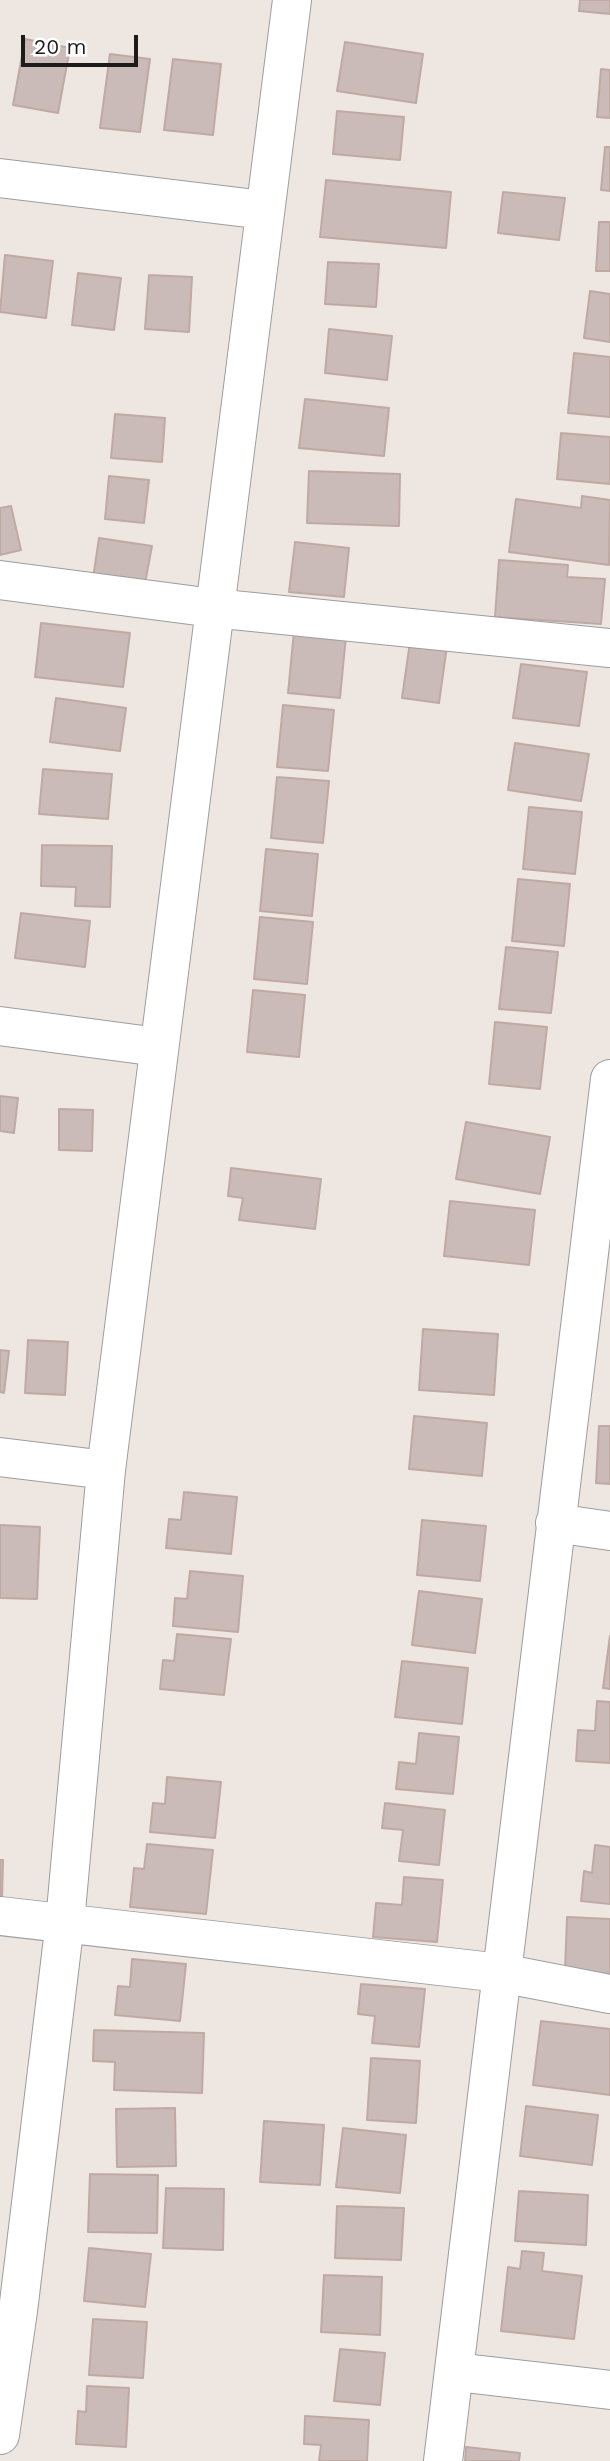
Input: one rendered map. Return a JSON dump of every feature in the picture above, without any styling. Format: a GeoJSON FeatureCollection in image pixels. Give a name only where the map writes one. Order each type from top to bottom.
{"type":"FeatureCollection","features":[{"type":"Feature","properties":{"kind":"street"},"geometry":{"type":"LineString","coordinates":[[0,2435],[9,2310],[65,1922],[106,1470],[292,0]]}},
{"type":"Feature","properties":{"kind":"street"},"geometry":{"type":"LineString","coordinates":[[0,178],[264,210]]}},
{"type":"Feature","properties":{"kind":"street"},"geometry":{"type":"LineString","coordinates":[[0,580],[213,608],[610,648]]}},
{"type":"Feature","properties":{"kind":"street"},"geometry":{"type":"LineString","coordinates":[[0,1026],[158,1047]]}},
{"type":"Feature","properties":{"kind":"street"},"geometry":{"type":"LineString","coordinates":[[443,2461],[456,2372],[555,1523],[609,1098]]}},
{"type":"Feature","properties":{"kind":"street"},"geometry":{"type":"LineString","coordinates":[[0,1457],[106,1470]]}},
{"type":"Feature","properties":{"kind":"street"},"geometry":{"type":"LineString","coordinates":[[555,1523],[610,1531]]}},
{"type":"Feature","properties":{"kind":"street"},"geometry":{"type":"LineString","coordinates":[[0,1916],[501,1973],[610,1994]]}},
{"type":"Feature","properties":{"kind":"street"},"geometry":{"type":"LineString","coordinates":[[456,2372],[610,2390]]}},
{"type":"Feature","properties":{"kind":"building"},"geometry":{"type":"Polygon","coordinates":[[[580,0],[610,0],[610,14],[579,11],[580,0]]]}},
{"type":"Feature","properties":{"kind":"building"},"geometry":{"type":"Polygon","coordinates":[[[25,39],[70,48],[58,113],[13,105],[25,39]]]}},
{"type":"Feature","properties":{"kind":"building"},"geometry":{"type":"Polygon","coordinates":[[[345,42],[423,54],[416,103],[337,91],[345,42]]]}},
{"type":"Feature","properties":{"kind":"building"},"geometry":{"type":"Polygon","coordinates":[[[110,54],[150,59],[140,132],[100,128],[110,54]]]}},
{"type":"Feature","properties":{"kind":"building"},"geometry":{"type":"Polygon","coordinates":[[[173,59],[221,64],[213,135],[164,130],[173,59]]]}},
{"type":"Feature","properties":{"kind":"building"},"geometry":{"type":"Polygon","coordinates":[[[601,69],[610,70],[610,118],[597,117],[601,69]]]}},
{"type":"Feature","properties":{"kind":"building"},"geometry":{"type":"Polygon","coordinates":[[[337,111],[404,117],[400,160],[333,154],[337,111]]]}},
{"type":"Feature","properties":{"kind":"building"},"geometry":{"type":"Polygon","coordinates":[[[605,147],[610,147],[610,191],[601,190],[605,147]]]}},
{"type":"Feature","properties":{"kind":"building"},"geometry":{"type":"Polygon","coordinates":[[[326,180],[451,192],[446,248],[320,237],[326,180]]]}},
{"type":"Feature","properties":{"kind":"building"},"geometry":{"type":"Polygon","coordinates":[[[503,192],[565,198],[559,240],[498,233],[503,192]]]}},
{"type":"Feature","properties":{"kind":"building"},"geometry":{"type":"Polygon","coordinates":[[[599,222],[610,222],[610,271],[596,271],[599,222]]]}},
{"type":"Feature","properties":{"kind":"building"},"geometry":{"type":"Polygon","coordinates":[[[5,255],[53,261],[46,318],[0,312],[5,255]]]}},
{"type":"Feature","properties":{"kind":"building"},"geometry":{"type":"Polygon","coordinates":[[[328,262],[379,264],[376,307],[325,304],[328,262]]]}},
{"type":"Feature","properties":{"kind":"building"},"geometry":{"type":"Polygon","coordinates":[[[78,273],[121,278],[114,330],[72,325],[78,273]]]}},
{"type":"Feature","properties":{"kind":"building"},"geometry":{"type":"Polygon","coordinates":[[[149,275],[192,277],[189,332],[145,329],[149,275]]]}},
{"type":"Feature","properties":{"kind":"building"},"geometry":{"type":"Polygon","coordinates":[[[590,291],[610,294],[610,342],[584,338],[590,291]]]}},
{"type":"Feature","properties":{"kind":"building"},"geometry":{"type":"Polygon","coordinates":[[[329,329],[392,336],[387,380],[325,373],[329,329]]]}},
{"type":"Feature","properties":{"kind":"building"},"geometry":{"type":"Polygon","coordinates":[[[574,353],[610,357],[610,417],[568,413],[574,353]]]}},
{"type":"Feature","properties":{"kind":"building"},"geometry":{"type":"Polygon","coordinates":[[[305,399],[389,408],[384,456],[299,448],[305,399]]]}},
{"type":"Feature","properties":{"kind":"building"},"geometry":{"type":"Polygon","coordinates":[[[115,414],[165,418],[162,462],[111,458],[115,414]]]}},
{"type":"Feature","properties":{"kind":"building"},"geometry":{"type":"Polygon","coordinates":[[[561,433],[610,437],[610,484],[557,479],[561,433]]]}},
{"type":"Feature","properties":{"kind":"building"},"geometry":{"type":"Polygon","coordinates":[[[309,471],[400,474],[399,526],[307,523],[309,471]]]}},
{"type":"Feature","properties":{"kind":"building"},"geometry":{"type":"Polygon","coordinates":[[[109,476],[149,480],[144,523],[105,519],[109,476]]]}},
{"type":"Feature","properties":{"kind":"building"},"geometry":{"type":"Polygon","coordinates":[[[582,496],[610,500],[609,565],[509,552],[516,499],[581,508],[582,496]]]}},
{"type":"Feature","properties":{"kind":"building"},"geometry":{"type":"Polygon","coordinates":[[[11,506],[21,550],[0,555],[0,508],[11,506]]]}},
{"type":"Feature","properties":{"kind":"building"},"geometry":{"type":"Polygon","coordinates":[[[99,538],[152,546],[143,594],[92,585],[99,538]]]}},
{"type":"Feature","properties":{"kind":"building"},"geometry":{"type":"Polygon","coordinates":[[[295,542],[349,548],[344,597],[289,592],[295,542]]]}},
{"type":"Feature","properties":{"kind":"building"},"geometry":{"type":"Polygon","coordinates":[[[499,560],[568,565],[567,577],[605,579],[601,624],[495,617],[499,560]]]}},
{"type":"Feature","properties":{"kind":"building"},"geometry":{"type":"Polygon","coordinates":[[[41,623],[130,633],[123,687],[35,677],[41,623]]]}},
{"type":"Feature","properties":{"kind":"building"},"geometry":{"type":"Polygon","coordinates":[[[294,631],[346,636],[340,698],[288,693],[294,631]]]}},
{"type":"Feature","properties":{"kind":"building"},"geometry":{"type":"Polygon","coordinates":[[[410,642],[447,646],[439,703],[402,698],[410,642]]]}},
{"type":"Feature","properties":{"kind":"building"},"geometry":{"type":"Polygon","coordinates":[[[521,664],[587,672],[579,726],[513,718],[521,664]]]}},
{"type":"Feature","properties":{"kind":"building"},"geometry":{"type":"Polygon","coordinates":[[[56,698],[126,708],[120,751],[50,742],[56,698]]]}},
{"type":"Feature","properties":{"kind":"building"},"geometry":{"type":"Polygon","coordinates":[[[283,705],[334,710],[328,771],[277,767],[283,705]]]}},
{"type":"Feature","properties":{"kind":"building"},"geometry":{"type":"Polygon","coordinates":[[[515,743],[589,754],[581,801],[508,790],[515,743]]]}},
{"type":"Feature","properties":{"kind":"building"},"geometry":{"type":"Polygon","coordinates":[[[43,769],[112,774],[108,819],[39,814],[43,769]]]}},
{"type":"Feature","properties":{"kind":"building"},"geometry":{"type":"Polygon","coordinates":[[[277,777],[329,781],[323,843],[271,838],[277,777]]]}},
{"type":"Feature","properties":{"kind":"building"},"geometry":{"type":"Polygon","coordinates":[[[529,807],[582,812],[575,874],[523,869],[529,807]]]}},
{"type":"Feature","properties":{"kind":"building"},"geometry":{"type":"Polygon","coordinates":[[[42,845],[112,846],[110,907],[75,906],[76,887],[41,886],[42,845]]]}},
{"type":"Feature","properties":{"kind":"building"},"geometry":{"type":"Polygon","coordinates":[[[266,849],[318,854],[312,916],[260,911],[266,849]]]}},
{"type":"Feature","properties":{"kind":"building"},"geometry":{"type":"Polygon","coordinates":[[[518,879],[570,884],[564,946],[512,941],[518,879]]]}},
{"type":"Feature","properties":{"kind":"building"},"geometry":{"type":"Polygon","coordinates":[[[21,913],[90,921],[85,967],[15,958],[21,913]]]}},
{"type":"Feature","properties":{"kind":"building"},"geometry":{"type":"Polygon","coordinates":[[[260,917],[313,922],[307,984],[254,979],[260,917]]]}},
{"type":"Feature","properties":{"kind":"building"},"geometry":{"type":"Polygon","coordinates":[[[506,947],[558,952],[551,1013],[499,1009],[506,947]]]}},
{"type":"Feature","properties":{"kind":"building"},"geometry":{"type":"Polygon","coordinates":[[[253,990],[305,995],[299,1057],[247,1052],[253,990]]]}},
{"type":"Feature","properties":{"kind":"building"},"geometry":{"type":"Polygon","coordinates":[[[495,1022],[547,1027],[540,1089],[489,1084],[495,1022]]]}},
{"type":"Feature","properties":{"kind":"building"},"geometry":{"type":"Polygon","coordinates":[[[0,1096],[18,1098],[14,1133],[0,1131],[0,1096]]]}},
{"type":"Feature","properties":{"kind":"building"},"geometry":{"type":"Polygon","coordinates":[[[59,1109],[93,1110],[92,1151],[59,1150],[59,1109]]]}},
{"type":"Feature","properties":{"kind":"building"},"geometry":{"type":"Polygon","coordinates":[[[466,1122],[550,1137],[540,1194],[456,1179],[466,1122]]]}},
{"type":"Feature","properties":{"kind":"building"},"geometry":{"type":"Polygon","coordinates":[[[231,1168],[321,1179],[315,1229],[239,1220],[243,1198],[228,1196],[231,1168]]]}},
{"type":"Feature","properties":{"kind":"building"},"geometry":{"type":"Polygon","coordinates":[[[450,1201],[535,1210],[529,1265],[444,1256],[450,1201]]]}},
{"type":"Feature","properties":{"kind":"building"},"geometry":{"type":"Polygon","coordinates":[[[423,1329],[498,1334],[494,1395],[419,1390],[423,1329]]]}},
{"type":"Feature","properties":{"kind":"building"},"geometry":{"type":"Polygon","coordinates":[[[28,1340],[68,1342],[65,1395],[25,1393],[28,1340]]]}},
{"type":"Feature","properties":{"kind":"building"},"geometry":{"type":"Polygon","coordinates":[[[0,1350],[9,1351],[4,1393],[0,1392],[0,1350]]]}},
{"type":"Feature","properties":{"kind":"building"},"geometry":{"type":"Polygon","coordinates":[[[414,1416],[487,1423],[482,1476],[409,1469],[414,1416]]]}},
{"type":"Feature","properties":{"kind":"building"},"geometry":{"type":"Polygon","coordinates":[[[599,1426],[610,1426],[610,1484],[596,1483],[599,1426]]]}},
{"type":"Feature","properties":{"kind":"building"},"geometry":{"type":"Polygon","coordinates":[[[184,1492],[237,1497],[231,1554],[166,1548],[169,1519],[181,1520],[184,1492]]]}},
{"type":"Feature","properties":{"kind":"building"},"geometry":{"type":"Polygon","coordinates":[[[422,1520],[486,1526],[480,1581],[417,1575],[422,1520]]]}},
{"type":"Feature","properties":{"kind":"building"},"geometry":{"type":"Polygon","coordinates":[[[0,1525],[40,1527],[37,1599],[0,1598],[0,1525]]]}},
{"type":"Feature","properties":{"kind":"building"},"geometry":{"type":"Polygon","coordinates":[[[190,1571],[243,1576],[238,1632],[173,1626],[175,1598],[187,1599],[190,1571]]]}},
{"type":"Feature","properties":{"kind":"building"},"geometry":{"type":"Polygon","coordinates":[[[419,1591],[482,1599],[475,1653],[412,1645],[419,1591]]]}},
{"type":"Feature","properties":{"kind":"building"},"geometry":{"type":"Polygon","coordinates":[[[177,1634],[231,1639],[224,1695],[160,1689],[163,1660],[174,1661],[177,1634]]]}},
{"type":"Feature","properties":{"kind":"building"},"geometry":{"type":"Polygon","coordinates":[[[610,1636],[610,1689],[603,1688],[610,1636]]]}},
{"type":"Feature","properties":{"kind":"building"},"geometry":{"type":"Polygon","coordinates":[[[402,1661],[468,1668],[462,1724],[395,1717],[402,1661]]]}},
{"type":"Feature","properties":{"kind":"building"},"geometry":{"type":"Polygon","coordinates":[[[597,1701],[610,1702],[610,1763],[576,1761],[578,1730],[595,1731],[597,1701]]]}},
{"type":"Feature","properties":{"kind":"building"},"geometry":{"type":"Polygon","coordinates":[[[419,1733],[459,1737],[453,1794],[396,1789],[399,1762],[416,1764],[419,1733]]]}},
{"type":"Feature","properties":{"kind":"building"},"geometry":{"type":"Polygon","coordinates":[[[167,1777],[221,1782],[215,1838],[150,1832],[153,1803],[165,1804],[167,1777]]]}},
{"type":"Feature","properties":{"kind":"building"},"geometry":{"type":"Polygon","coordinates":[[[385,1803],[445,1810],[439,1865],[399,1861],[403,1830],[382,1828],[385,1803]]]}},
{"type":"Feature","properties":{"kind":"building"},"geometry":{"type":"Polygon","coordinates":[[[147,1844],[213,1850],[206,1914],[130,1907],[134,1868],[144,1869],[147,1844]]]}},
{"type":"Feature","properties":{"kind":"building"},"geometry":{"type":"Polygon","coordinates":[[[595,1845],[610,1847],[610,1904],[581,1901],[584,1871],[592,1873],[595,1845]]]}},
{"type":"Feature","properties":{"kind":"building"},"geometry":{"type":"Polygon","coordinates":[[[0,1860],[3,1860],[2,1901],[0,1901],[0,1860]]]}},
{"type":"Feature","properties":{"kind":"building"},"geometry":{"type":"Polygon","coordinates":[[[404,1877],[443,1880],[437,1942],[373,1937],[376,1903],[402,1905],[404,1877]]]}},
{"type":"Feature","properties":{"kind":"building"},"geometry":{"type":"Polygon","coordinates":[[[567,1917],[610,1919],[610,1974],[565,1971],[567,1917]]]}},
{"type":"Feature","properties":{"kind":"building"},"geometry":{"type":"Polygon","coordinates":[[[132,1959],[186,1964],[180,2021],[115,2015],[118,1986],[130,1987],[132,1959]]]}},
{"type":"Feature","properties":{"kind":"building"},"geometry":{"type":"Polygon","coordinates":[[[361,1984],[425,1989],[419,2047],[372,2043],[375,2016],[358,2014],[361,1984]]]}},
{"type":"Feature","properties":{"kind":"building"},"geometry":{"type":"Polygon","coordinates":[[[541,2021],[610,2029],[610,2095],[533,2085],[541,2021]]]}},
{"type":"Feature","properties":{"kind":"building"},"geometry":{"type":"Polygon","coordinates":[[[94,2030],[204,2033],[202,2093],[114,2090],[115,2062],[93,2061],[94,2030]]]}},
{"type":"Feature","properties":{"kind":"building"},"geometry":{"type":"Polygon","coordinates":[[[371,2058],[420,2061],[416,2123],[367,2120],[371,2058]]]}},
{"type":"Feature","properties":{"kind":"building"},"geometry":{"type":"Polygon","coordinates":[[[526,2106],[598,2115],[592,2165],[520,2156],[526,2106]]]}},
{"type":"Feature","properties":{"kind":"building"},"geometry":{"type":"Polygon","coordinates":[[[175,2108],[176,2166],[117,2167],[116,2109],[175,2108]]]}},
{"type":"Feature","properties":{"kind":"building"},"geometry":{"type":"Polygon","coordinates":[[[264,2121],[324,2125],[320,2185],[260,2182],[264,2121]]]}},
{"type":"Feature","properties":{"kind":"building"},"geometry":{"type":"Polygon","coordinates":[[[343,2128],[406,2135],[400,2193],[336,2187],[343,2128]]]}},
{"type":"Feature","properties":{"kind":"building"},"geometry":{"type":"Polygon","coordinates":[[[90,2174],[158,2175],[157,2233],[88,2232],[90,2174]]]}},
{"type":"Feature","properties":{"kind":"building"},"geometry":{"type":"Polygon","coordinates":[[[166,2188],[224,2189],[223,2250],[163,2248],[166,2188]]]}},
{"type":"Feature","properties":{"kind":"building"},"geometry":{"type":"Polygon","coordinates":[[[519,2191],[588,2195],[586,2245],[515,2241],[519,2191]]]}},
{"type":"Feature","properties":{"kind":"building"},"geometry":{"type":"Polygon","coordinates":[[[337,2206],[404,2208],[401,2260],[335,2258],[337,2206]]]}},
{"type":"Feature","properties":{"kind":"building"},"geometry":{"type":"Polygon","coordinates":[[[89,2248],[151,2254],[145,2307],[84,2301],[89,2248]]]}},
{"type":"Feature","properties":{"kind":"building"},"geometry":{"type":"Polygon","coordinates":[[[522,2251],[544,2253],[542,2271],[582,2276],[574,2339],[501,2331],[508,2267],[520,2269],[522,2251]]]}},
{"type":"Feature","properties":{"kind":"building"},"geometry":{"type":"Polygon","coordinates":[[[324,2275],[382,2277],[380,2335],[321,2332],[324,2275]]]}},
{"type":"Feature","properties":{"kind":"building"},"geometry":{"type":"Polygon","coordinates":[[[93,2319],[147,2322],[143,2378],[89,2375],[93,2319]]]}},
{"type":"Feature","properties":{"kind":"building"},"geometry":{"type":"Polygon","coordinates":[[[340,2349],[385,2353],[380,2405],[334,2401],[340,2349]]]}},
{"type":"Feature","properties":{"kind":"building"},"geometry":{"type":"Polygon","coordinates":[[[87,2386],[129,2388],[126,2447],[76,2444],[78,2411],[86,2412],[87,2386]]]}},
{"type":"Feature","properties":{"kind":"building"},"geometry":{"type":"Polygon","coordinates":[[[305,2416],[369,2420],[367,2461],[319,2461],[321,2445],[304,2444],[305,2416]]]}},
{"type":"Feature","properties":{"kind":"building"},"geometry":{"type":"Polygon","coordinates":[[[466,2447],[520,2453],[519,2461],[465,2461],[466,2447]]]}}]}
